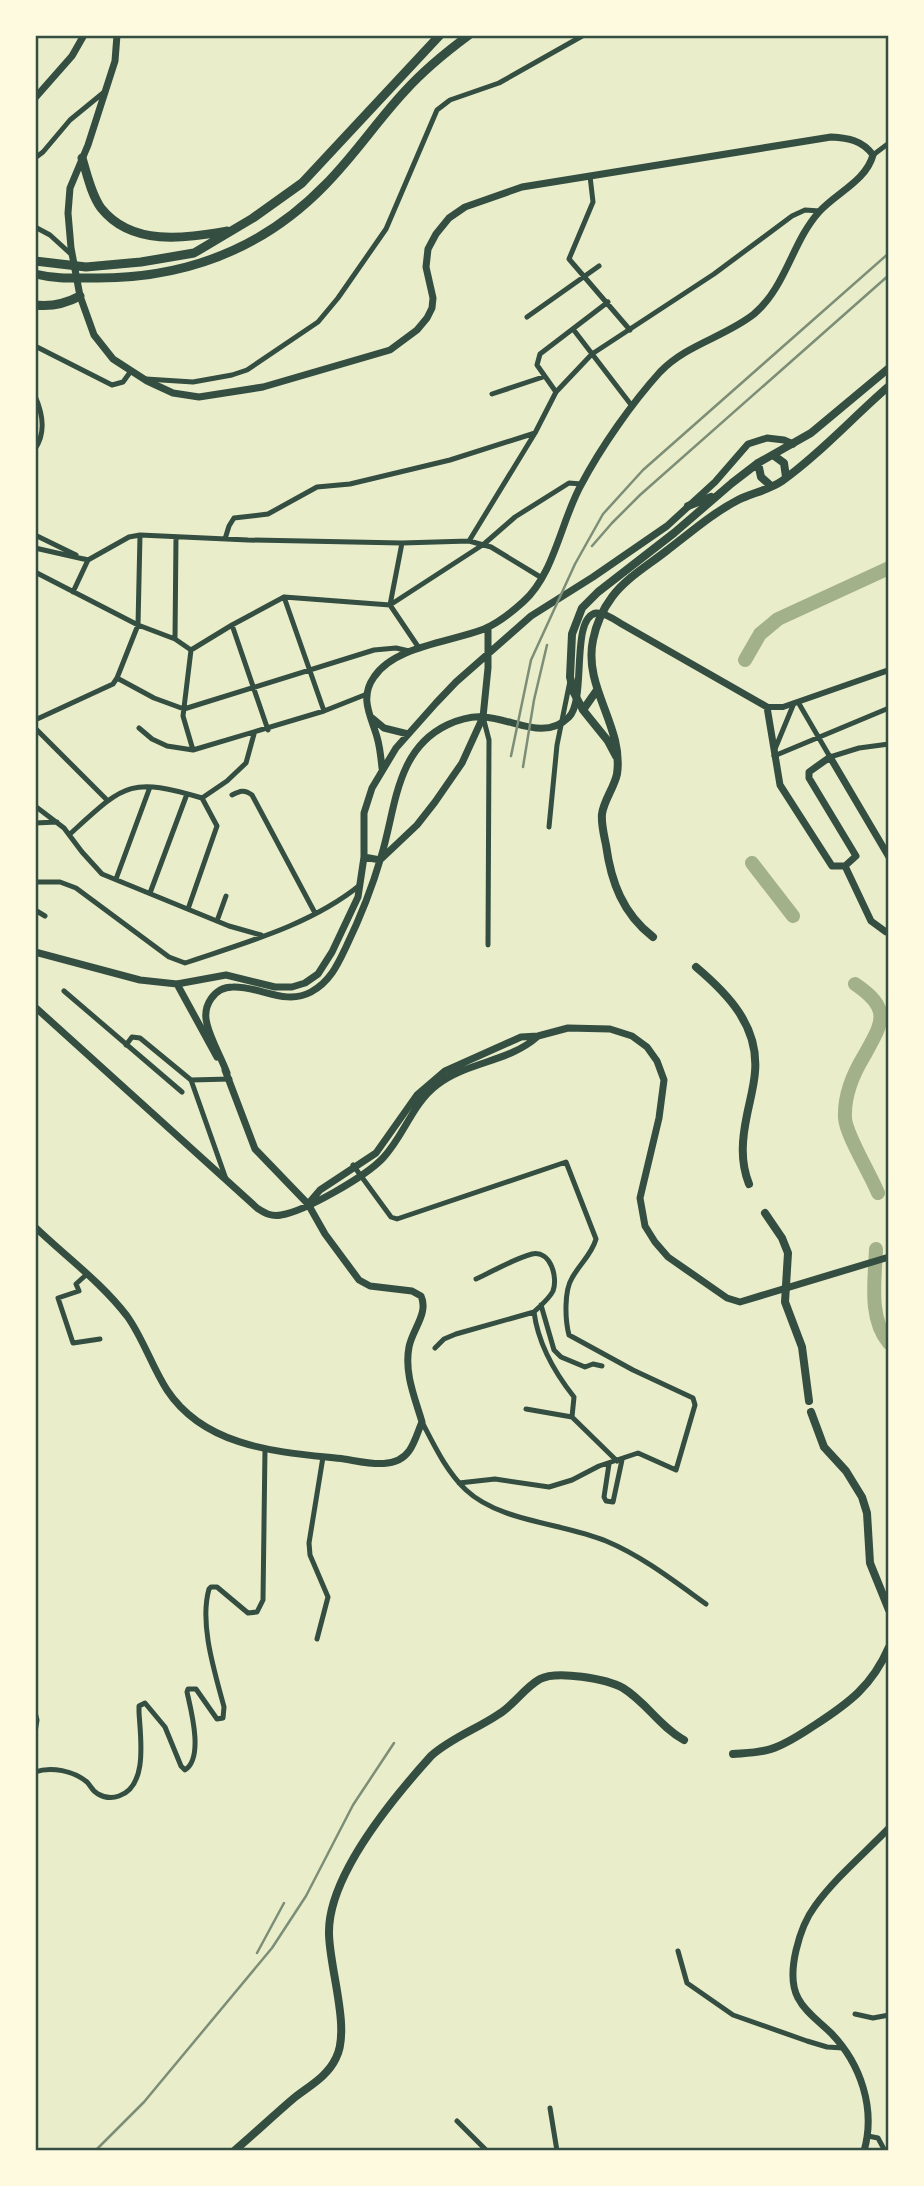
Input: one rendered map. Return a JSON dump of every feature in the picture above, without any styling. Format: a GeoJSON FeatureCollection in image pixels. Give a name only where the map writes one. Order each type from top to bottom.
{"type":"FeatureCollection","features":[{"type":"Feature","properties":{"kind":"highway"},"geometry":{"type":"LineString","coordinates":[[35,261],[86,267],[152,261],[194,253],[275,204],[302,183],[440,35]]}},
{"type":"Feature","properties":{"kind":"highway"},"geometry":{"type":"LineString","coordinates":[[35,274],[62,279],[122,278],[180,270],[223,255],[273,227],[325,186],[424,71],[469,35]]}},
{"type":"Feature","properties":{"kind":"highway"},"geometry":{"type":"LineString","coordinates":[[82,158],[100,206],[111,218],[128,228],[147,236],[162,238],[188,238],[236,229]]}},
{"type":"Feature","properties":{"kind":"highway"},"geometry":{"type":"LineString","coordinates":[[35,305],[67,303],[80,296]]}},
{"type":"Feature","properties":{"kind":"main road"},"geometry":{"type":"LineString","coordinates":[[35,98],[72,56],[84,35]]}},
{"type":"Feature","properties":{"kind":"main road"},"geometry":{"type":"LineString","coordinates":[[117,35],[115,61],[70,188],[68,214],[72,256],[80,296],[94,335],[113,359],[143,379],[173,393],[199,397],[263,387],[390,350],[417,330],[432,307],[433,298],[426,267],[428,249],[436,234],[449,218],[465,208],[522,187],[831,137],[861,144],[873,155],[867,170],[820,211],[808,227],[777,287],[765,303],[741,323],[690,348],[670,362],[632,406],[581,484],[535,591],[488,627],[415,650],[379,671],[373,678],[367,694],[367,711],[377,739],[382,768]]}},
{"type":"Feature","properties":{"kind":"main road"},"geometry":{"type":"LineString","coordinates":[[618,762],[608,741],[573,693],[570,677],[572,634],[576,619],[583,608],[598,592],[758,463],[793,444],[830,418],[889,368]]}},
{"type":"Feature","properties":{"kind":"main road"},"geometry":{"type":"LineString","coordinates":[[653,937],[636,921],[622,900],[606,851],[603,812],[615,781],[618,762],[615,735],[597,690],[593,671],[593,639],[602,614],[613,595],[633,577],[710,517],[786,477],[889,386]]}},
{"type":"Feature","properties":{"kind":"main road"},"geometry":{"type":"LineString","coordinates":[[35,952],[141,980],[177,984],[226,975],[275,987],[292,988],[305,983],[317,974],[332,952],[358,897],[364,857],[364,813],[372,788],[382,768],[436,703],[531,616],[593,578],[667,526],[715,482],[748,444],[767,438],[793,444]]}},
{"type":"Feature","properties":{"kind":"main road"},"geometry":{"type":"LineString","coordinates":[[773,455],[784,463],[786,477]]}},
{"type":"Feature","properties":{"kind":"main road"},"geometry":{"type":"LineString","coordinates":[[758,463],[761,477],[771,486]]}},
{"type":"Feature","properties":{"kind":"main road"},"geometry":{"type":"LineString","coordinates":[[688,506],[720,493]]}},
{"type":"Feature","properties":{"kind":"main road"},"geometry":{"type":"LineString","coordinates":[[35,1227],[87,1274],[128,1317],[159,1378],[191,1417],[221,1436],[265,1449],[371,1463],[398,1461],[411,1450],[422,1422],[413,1399],[408,1352],[423,1311],[421,1296],[412,1291],[370,1286],[359,1280],[325,1234],[308,1204],[255,1149],[207,1023],[206,1009],[211,997],[232,986],[294,997],[311,992],[325,982],[336,969],[353,932],[380,860],[396,796],[412,755],[420,744],[442,728],[462,720],[483,717],[536,729],[560,724],[572,715],[577,703],[583,629],[591,615],[602,614],[620,623],[767,707],[782,792],[830,864],[836,867],[845,866],[855,859],[856,854],[808,774],[831,757],[889,857]]}},
{"type":"Feature","properties":{"kind":"main road"},"geometry":{"type":"LineString","coordinates":[[380,860],[417,825],[451,781],[483,717],[488,668],[488,627]]}},
{"type":"Feature","properties":{"kind":"main road"},"geometry":{"type":"LineString","coordinates":[[583,710],[597,690]]}},
{"type":"Feature","properties":{"kind":"main road"},"geometry":{"type":"LineString","coordinates":[[367,711],[384,728],[408,734]]}},
{"type":"Feature","properties":{"kind":"main road"},"geometry":{"type":"LineString","coordinates":[[364,857],[380,860]]}},
{"type":"Feature","properties":{"kind":"main road"},"geometry":{"type":"LineString","coordinates":[[845,866],[871,921],[886,932],[889,931]]}},
{"type":"Feature","properties":{"kind":"main road"},"geometry":{"type":"LineString","coordinates":[[696,967],[733,1002],[743,1018],[752,1042],[755,1073],[742,1146],[744,1169],[749,1184]]}},
{"type":"Feature","properties":{"kind":"main road"},"geometry":{"type":"LineString","coordinates":[[177,984],[228,1076]]}},
{"type":"Feature","properties":{"kind":"main road"},"geometry":{"type":"LineString","coordinates":[[35,1007],[257,1208],[268,1215],[282,1215],[326,1197],[359,1177],[383,1158],[420,1103],[437,1084],[455,1074],[526,1046],[538,1036]]}},
{"type":"Feature","properties":{"kind":"main road"},"geometry":{"type":"LineString","coordinates":[[308,1204],[320,1190],[380,1149],[416,1095],[439,1074],[522,1037],[568,1028],[610,1029],[632,1036],[647,1047],[657,1060],[664,1080],[659,1118],[640,1198],[645,1226],[668,1257],[727,1298],[740,1302],[889,1257]]}},
{"type":"Feature","properties":{"kind":"main road"},"geometry":{"type":"LineString","coordinates":[[765,1213],[782,1238],[788,1253],[784,1297],[804,1359],[809,1401]]}},
{"type":"Feature","properties":{"kind":"main road"},"geometry":{"type":"LineString","coordinates":[[811,1412],[824,1447],[858,1489],[867,1513],[870,1563],[889,1610]]}},
{"type":"Feature","properties":{"kind":"main road"},"geometry":{"type":"LineString","coordinates":[[733,1754],[786,1744],[845,1706],[861,1692],[889,1647]]}},
{"type":"Feature","properties":{"kind":"main road"},"geometry":{"type":"LineString","coordinates":[[234,2151],[320,2079],[335,2062],[342,2035],[330,1953],[330,1912],[359,1849],[415,1774],[443,1745],[498,1715],[531,1685],[550,1676],[603,1679],[614,1683],[638,1699],[673,1734],[684,1740]]}},
{"type":"Feature","properties":{"kind":"main road"},"geometry":{"type":"LineString","coordinates":[[864,2151],[868,2136],[866,2095],[855,2066],[843,2048],[796,1995],[793,1976],[804,1924],[814,1906],[889,1828]]}},
{"type":"Feature","properties":{"kind":"street"},"geometry":{"type":"LineString","coordinates":[[143,379],[193,382],[219,380],[247,370],[318,322],[386,229],[437,110],[450,100],[491,86],[525,70],[584,35]]}},
{"type":"Feature","properties":{"kind":"street"},"geometry":{"type":"LineString","coordinates":[[35,158],[70,120],[105,92]]}},
{"type":"Feature","properties":{"kind":"street"},"geometry":{"type":"LineString","coordinates":[[873,155],[889,143]]}},
{"type":"Feature","properties":{"kind":"street"},"geometry":{"type":"LineString","coordinates":[[590,176],[593,202],[569,259],[630,330]]}},
{"type":"Feature","properties":{"kind":"street"},"geometry":{"type":"LineString","coordinates":[[469,541],[535,433],[556,392],[592,354],[715,274],[792,215],[805,211],[820,211]]}},
{"type":"Feature","properties":{"kind":"street"},"geometry":{"type":"LineString","coordinates":[[35,227],[50,235],[72,256]]}},
{"type":"Feature","properties":{"kind":"street"},"geometry":{"type":"LineString","coordinates":[[527,317],[599,266]]}},
{"type":"Feature","properties":{"kind":"street"},"geometry":{"type":"LineString","coordinates":[[556,392],[537,365],[540,354],[608,302]]}},
{"type":"Feature","properties":{"kind":"street"},"geometry":{"type":"LineString","coordinates":[[573,329],[632,406]]}},
{"type":"Feature","properties":{"kind":"street"},"geometry":{"type":"LineString","coordinates":[[35,346],[112,385],[123,382],[131,371]]}},
{"type":"Feature","properties":{"kind":"street"},"geometry":{"type":"LineString","coordinates":[[492,394],[543,377]]}},
{"type":"Feature","properties":{"kind":"street"},"geometry":{"type":"LineString","coordinates":[[35,396],[43,425],[35,449]]}},
{"type":"Feature","properties":{"kind":"street"},"geometry":{"type":"LineString","coordinates":[[225,539],[234,518],[268,514],[317,486],[350,484],[450,460],[535,433]]}},
{"type":"Feature","properties":{"kind":"street"},"geometry":{"type":"LineString","coordinates":[[191,650],[284,597],[390,605],[484,544],[515,517],[569,483],[581,484]]}},
{"type":"Feature","properties":{"kind":"street"},"geometry":{"type":"LineString","coordinates":[[35,535],[88,560]]}},
{"type":"Feature","properties":{"kind":"street"},"geometry":{"type":"LineString","coordinates":[[72,592],[88,560],[129,537],[140,535],[225,539],[469,541],[484,544],[542,578]]}},
{"type":"Feature","properties":{"kind":"street"},"geometry":{"type":"LineString","coordinates":[[35,720],[113,684],[117,678],[138,625],[140,535]]}},
{"type":"Feature","properties":{"kind":"street"},"geometry":{"type":"LineString","coordinates":[[175,639],[177,537]]}},
{"type":"Feature","properties":{"kind":"street"},"geometry":{"type":"LineString","coordinates":[[402,542],[390,605],[415,650]]}},
{"type":"Feature","properties":{"kind":"street"},"geometry":{"type":"LineString","coordinates":[[35,548],[88,560]]}},
{"type":"Feature","properties":{"kind":"street"},"geometry":{"type":"LineString","coordinates":[[35,572],[138,625],[175,639],[191,650]]}},
{"type":"Feature","properties":{"kind":"street"},"geometry":{"type":"LineString","coordinates":[[284,597],[324,711]]}},
{"type":"Feature","properties":{"kind":"street"},"geometry":{"type":"LineString","coordinates":[[232,625],[268,730]]}},
{"type":"Feature","properties":{"kind":"street"},"geometry":{"type":"LineString","coordinates":[[191,650],[183,716],[193,750]]}},
{"type":"Feature","properties":{"kind":"street"},"geometry":{"type":"LineString","coordinates":[[117,678],[154,698],[184,709],[374,650],[415,650]]}},
{"type":"Feature","properties":{"kind":"street"},"geometry":{"type":"LineString","coordinates":[[767,707],[777,709],[889,670]]}},
{"type":"Feature","properties":{"kind":"street"},"geometry":{"type":"LineString","coordinates":[[549,827],[557,745],[570,677]]}},
{"type":"Feature","properties":{"kind":"street"},"geometry":{"type":"LineString","coordinates":[[139,727],[152,739],[167,746],[193,750],[268,730],[367,694]]}},
{"type":"Feature","properties":{"kind":"street"},"geometry":{"type":"LineString","coordinates":[[796,703],[831,757],[859,748],[889,744]]}},
{"type":"Feature","properties":{"kind":"street"},"geometry":{"type":"LineString","coordinates":[[774,754],[796,703]]}},
{"type":"Feature","properties":{"kind":"street"},"geometry":{"type":"LineString","coordinates":[[774,754],[889,708]]}},
{"type":"Feature","properties":{"kind":"street"},"geometry":{"type":"LineString","coordinates":[[483,717],[489,740],[488,945]]}},
{"type":"Feature","properties":{"kind":"street"},"geometry":{"type":"LineString","coordinates":[[35,728],[107,800]]}},
{"type":"Feature","properties":{"kind":"street"},"geometry":{"type":"LineString","coordinates":[[202,798],[227,781],[246,763],[254,734]]}},
{"type":"Feature","properties":{"kind":"street"},"geometry":{"type":"LineString","coordinates":[[70,834],[107,800],[128,787],[163,787],[202,798],[217,826],[188,909]]}},
{"type":"Feature","properties":{"kind":"street"},"geometry":{"type":"LineString","coordinates":[[116,879],[150,787]]}},
{"type":"Feature","properties":{"kind":"street"},"geometry":{"type":"LineString","coordinates":[[232,795],[241,791],[252,795],[315,913]]}},
{"type":"Feature","properties":{"kind":"street"},"geometry":{"type":"LineString","coordinates":[[150,893],[187,794]]}},
{"type":"Feature","properties":{"kind":"street"},"geometry":{"type":"LineString","coordinates":[[35,806],[70,834],[102,874],[217,921],[264,936]]}},
{"type":"Feature","properties":{"kind":"street"},"geometry":{"type":"LineString","coordinates":[[35,823],[57,822]]}},
{"type":"Feature","properties":{"kind":"street"},"geometry":{"type":"LineString","coordinates":[[35,881],[60,882],[76,888],[169,957],[185,964],[264,936],[315,913],[344,898],[360,885]]}},
{"type":"Feature","properties":{"kind":"street"},"geometry":{"type":"LineString","coordinates":[[217,921],[226,896]]}},
{"type":"Feature","properties":{"kind":"street"},"geometry":{"type":"LineString","coordinates":[[35,910],[44,916]]}},
{"type":"Feature","properties":{"kind":"street"},"geometry":{"type":"LineString","coordinates":[[64,991],[182,1092]]}},
{"type":"Feature","properties":{"kind":"street"},"geometry":{"type":"LineString","coordinates":[[126,1045],[132,1037],[140,1038],[191,1080],[226,1179]]}},
{"type":"Feature","properties":{"kind":"street"},"geometry":{"type":"LineString","coordinates":[[191,1080],[228,1076]]}},
{"type":"Feature","properties":{"kind":"street"},"geometry":{"type":"LineString","coordinates":[[354,1167],[391,1217],[397,1219],[566,1162],[596,1239],[568,1287],[569,1335],[633,1370],[693,1398],[695,1405],[676,1470],[638,1453],[549,1487],[495,1479],[459,1483]]}},
{"type":"Feature","properties":{"kind":"street"},"geometry":{"type":"LineString","coordinates":[[435,1348],[456,1334],[534,1312],[552,1294],[555,1285],[550,1263],[537,1254],[476,1279]]}},
{"type":"Feature","properties":{"kind":"street"},"geometry":{"type":"LineString","coordinates":[[87,1274],[76,1284],[79,1291],[58,1298],[74,1343],[100,1339]]}},
{"type":"Feature","properties":{"kind":"street"},"geometry":{"type":"LineString","coordinates":[[541,1305],[554,1350],[561,1357],[585,1367],[593,1364],[602,1366]]}},
{"type":"Feature","properties":{"kind":"street"},"geometry":{"type":"LineString","coordinates":[[534,1312],[541,1342],[561,1381],[574,1397],[572,1417]]}},
{"type":"Feature","properties":{"kind":"street"},"geometry":{"type":"LineString","coordinates":[[526,1409],[572,1417],[619,1461]]}},
{"type":"Feature","properties":{"kind":"street"},"geometry":{"type":"LineString","coordinates":[[422,1422],[440,1456],[459,1483],[485,1504],[614,1544],[659,1570],[706,1604]]}},
{"type":"Feature","properties":{"kind":"street"},"geometry":{"type":"LineString","coordinates":[[35,1770],[68,1772],[107,1798],[122,1795],[134,1784],[139,1767],[142,1747],[139,1706],[145,1703],[165,1727],[181,1766],[186,1770],[191,1766],[194,1732],[188,1689],[196,1689],[217,1719],[223,1718],[224,1713],[211,1658],[207,1622],[209,1589],[217,1587],[248,1613],[257,1612],[263,1600],[265,1449]]}},
{"type":"Feature","properties":{"kind":"street"},"geometry":{"type":"LineString","coordinates":[[317,1639],[328,1597],[310,1555],[309,1542],[323,1457]]}},
{"type":"Feature","properties":{"kind":"street"},"geometry":{"type":"LineString","coordinates":[[609,1464],[604,1497],[606,1501],[613,1502],[619,1461]]}},
{"type":"Feature","properties":{"kind":"street"},"geometry":{"type":"LineString","coordinates":[[35,1712],[35,1732]]}},
{"type":"Feature","properties":{"kind":"street"},"geometry":{"type":"LineString","coordinates":[[678,1951],[687,1983],[733,2015],[817,2044],[843,2048]]}},
{"type":"Feature","properties":{"kind":"street"},"geometry":{"type":"LineString","coordinates":[[855,2014],[873,2018],[889,2015]]}},
{"type":"Feature","properties":{"kind":"street"},"geometry":{"type":"LineString","coordinates":[[550,2108],[557,2151]]}},
{"type":"Feature","properties":{"kind":"street"},"geometry":{"type":"LineString","coordinates":[[457,2122],[487,2151]]}},
{"type":"Feature","properties":{"kind":"street"},"geometry":{"type":"LineString","coordinates":[[868,2136],[878,2138],[885,2151]]}},
{"type":"Feature","properties":{"kind":"waterway"},"geometry":{"type":"LineString","coordinates":[[745,660],[760,634],[778,619],[889,568]]}},
{"type":"Feature","properties":{"kind":"waterway"},"geometry":{"type":"LineString","coordinates":[[752,863],[793,916]]}},
{"type":"Feature","properties":{"kind":"waterway"},"geometry":{"type":"LineString","coordinates":[[855,984],[875,1001],[880,1017],[876,1034],[850,1086],[845,1118],[854,1144],[878,1193]]}},
{"type":"Feature","properties":{"kind":"waterway"},"geometry":{"type":"LineString","coordinates":[[876,1249],[875,1310],[882,1333],[889,1343]]}},
{"type":"Feature","properties":{"kind":"railway"},"geometry":{"type":"LineString","coordinates":[[511,756],[531,660],[575,564],[603,514],[643,470],[889,253]]}},
{"type":"Feature","properties":{"kind":"railway"},"geometry":{"type":"LineString","coordinates":[[592,546],[640,495],[889,275]]}},
{"type":"Feature","properties":{"kind":"railway"},"geometry":{"type":"LineString","coordinates":[[523,767],[534,700],[547,645]]}},
{"type":"Feature","properties":{"kind":"railway"},"geometry":{"type":"LineString","coordinates":[[95,2151],[144,2102],[272,1948],[306,1896],[353,1805],[394,1743]]}},
{"type":"Feature","properties":{"kind":"railway"},"geometry":{"type":"LineString","coordinates":[[257,1953],[284,1903]]}}]}
